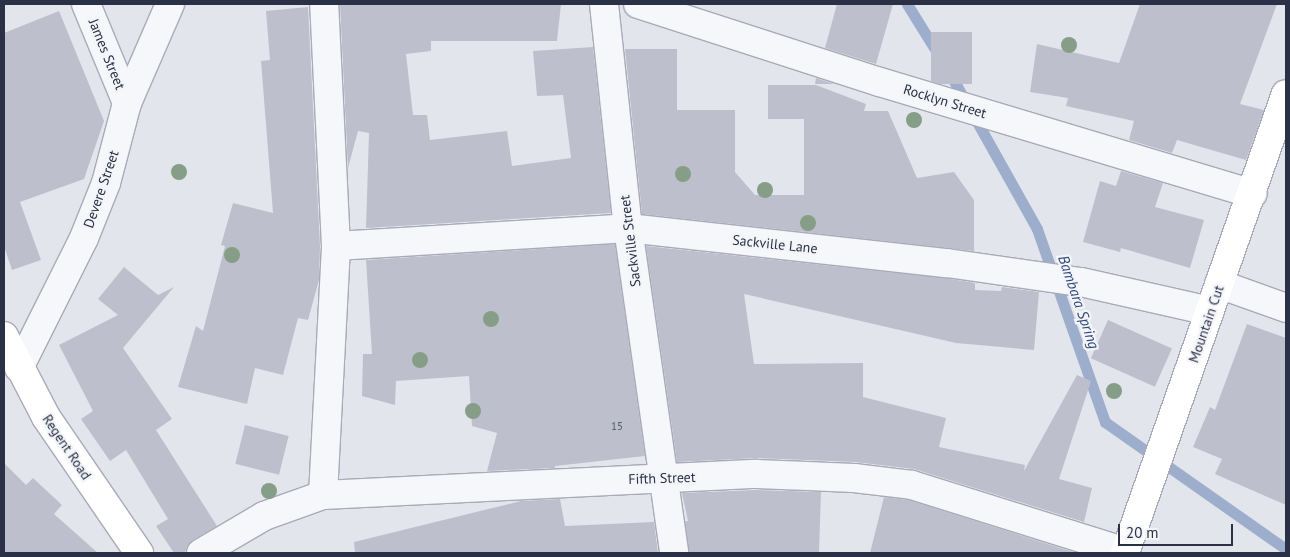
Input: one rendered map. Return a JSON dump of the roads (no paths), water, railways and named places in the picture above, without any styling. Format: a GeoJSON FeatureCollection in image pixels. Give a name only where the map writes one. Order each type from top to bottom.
{"type":"FeatureCollection","features":[{"type":"Feature","properties":{"kind":"main road","name":"Mountain Cut"},"geometry":{"type":"LineString","coordinates":[[1126,552],[1219,284],[1253,194],[1286,94]]}},
{"type":"Feature","properties":{"kind":"main road","name":"Regent Road"},"geometry":{"type":"LineString","coordinates":[[4,336],[46,417],[139,553]]}},
{"type":"Feature","properties":{"kind":"street","name":"James Street"},"geometry":{"type":"LineString","coordinates":[[86,4],[127,103]]}},
{"type":"Feature","properties":{"kind":"street","name":"Devere Street"},"geometry":{"type":"LineString","coordinates":[[19,368],[84,238],[106,183],[127,103],[170,4]]}},
{"type":"Feature","properties":{"kind":"street"},"geometry":{"type":"LineString","coordinates":[[322,495],[336,246],[324,4]]}},
{"type":"Feature","properties":{"kind":"street","name":"Sackville Street"},"geometry":{"type":"LineString","coordinates":[[604,4],[628,228],[674,553]]}},
{"type":"Feature","properties":{"kind":"street","name":"Rocklyn Street"},"geometry":{"type":"LineString","coordinates":[[638,4],[880,82],[1253,194]]}},
{"type":"Feature","properties":{"kind":"street","name":"Sackville Lane"},"geometry":{"type":"LineString","coordinates":[[336,246],[628,228],[947,262],[1081,282],[1210,311]]}},
{"type":"Feature","properties":{"kind":"street"},"geometry":{"type":"LineString","coordinates":[[1219,284],[1286,308]]}},
{"type":"Feature","properties":{"kind":"street","name":"Fifth Street"},"geometry":{"type":"LineString","coordinates":[[201,553],[264,516],[322,495],[756,474],[854,478],[912,485],[1126,552]]}},
{"type":"Feature","properties":{"kind":"waterway","name":"Bambara Spring"},"geometry":{"type":"LineString","coordinates":[[907,4],[938,54]]}},
{"type":"Feature","properties":{"kind":"waterway","name":"Bambara Spring"},"geometry":{"type":"LineString","coordinates":[[949,72],[1037,229],[1105,422],[1286,549]]}}]}
